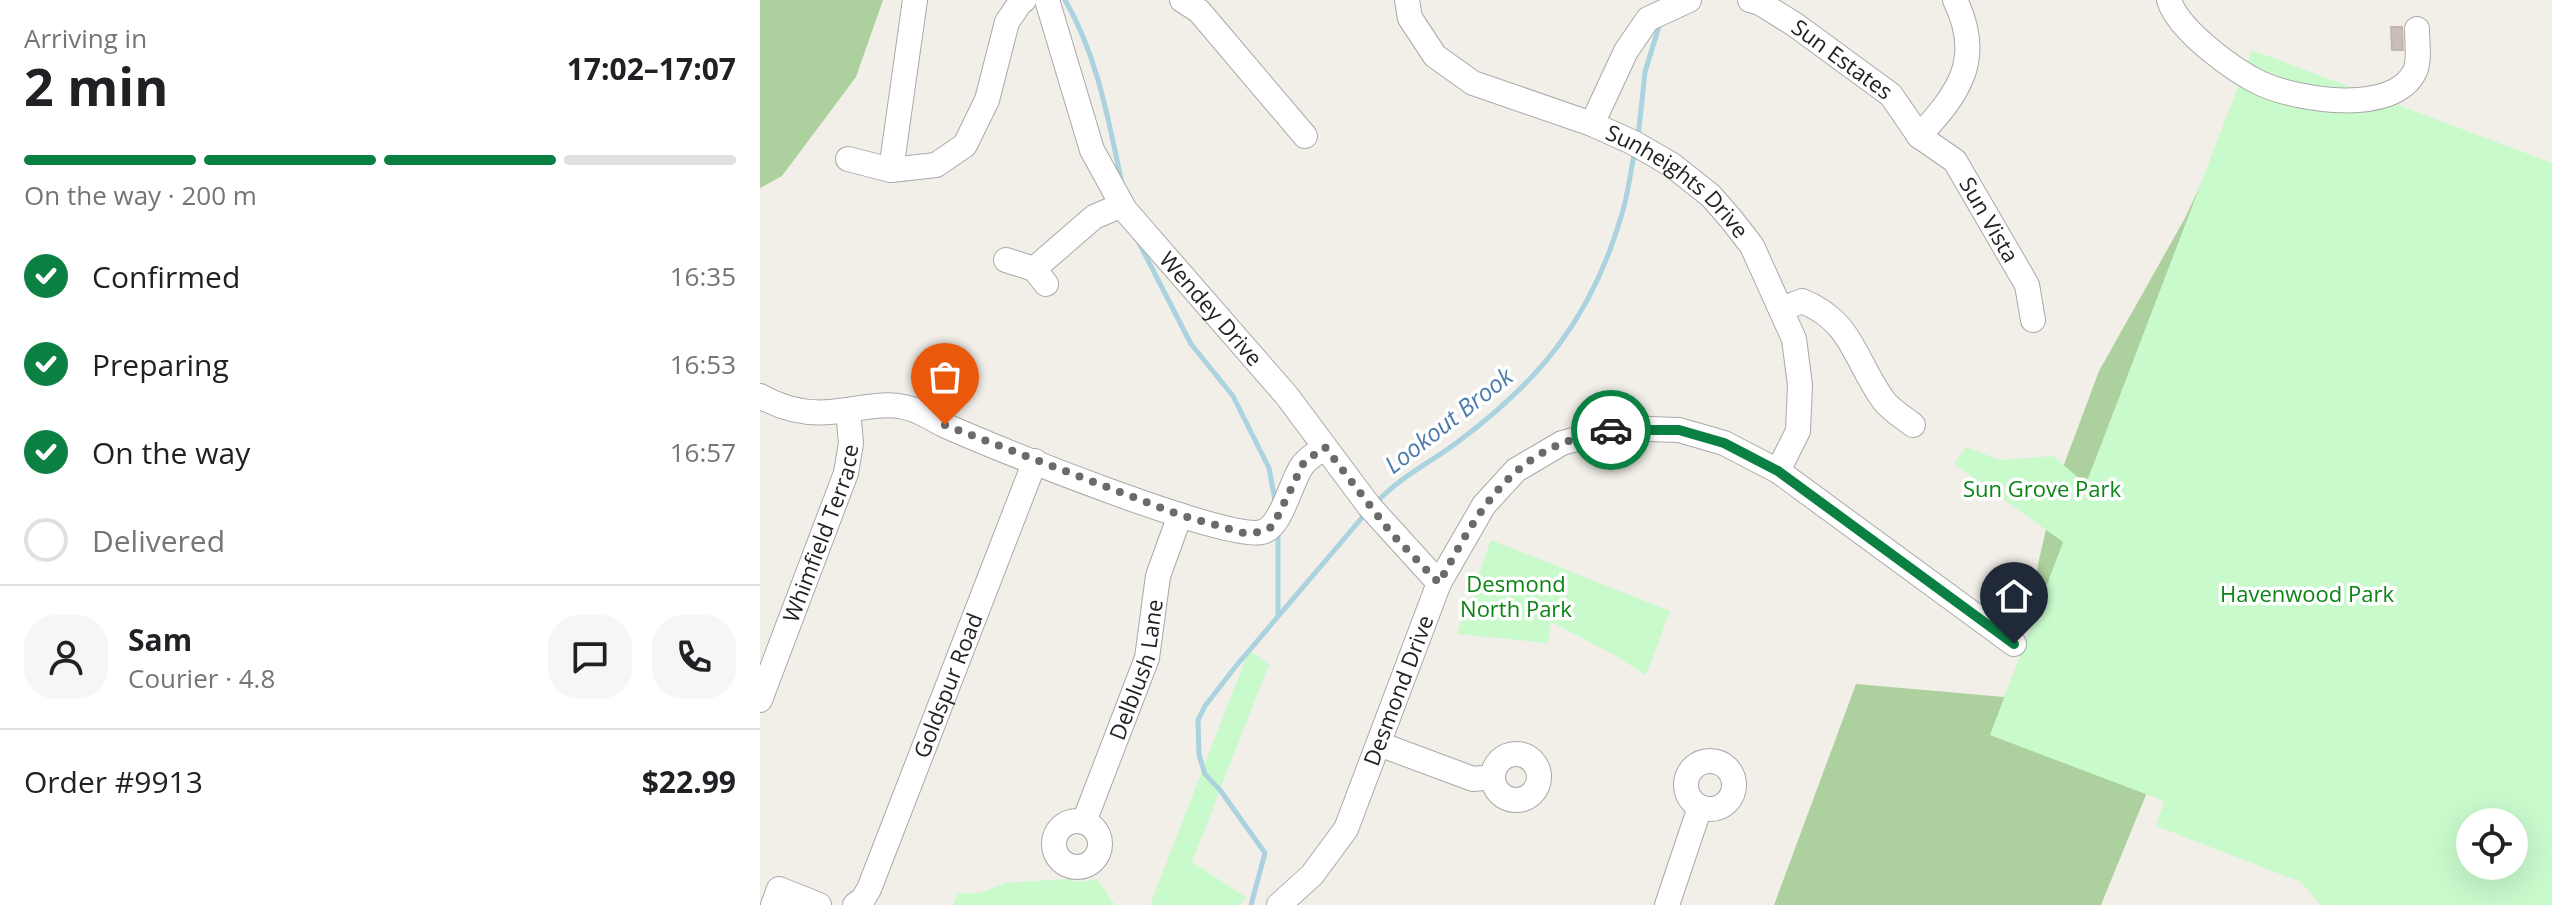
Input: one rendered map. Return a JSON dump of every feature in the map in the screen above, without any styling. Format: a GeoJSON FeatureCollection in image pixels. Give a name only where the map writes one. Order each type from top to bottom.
{"type":"FeatureCollection","features":[{"type":"Feature","properties":{"kind":"street"},"geometry":{"type":"LineString","coordinates":[[891,170],[915,0]]}},
{"type":"Feature","properties":{"kind":"street"},"geometry":{"type":"LineString","coordinates":[[848,159],[891,170],[936,165],[965,145],[987,100],[1007,22],[1024,0]]}},
{"type":"Feature","properties":{"kind":"street","name":"Wendey Drive"},"geometry":{"type":"LineString","coordinates":[[1047,0],[1092,150],[1122,205],[1287,396],[1391,533],[1439,583]]}},
{"type":"Feature","properties":{"kind":"street","name":"Sunheights Drive"},"geometry":{"type":"LineString","coordinates":[[1407,0],[1410,18],[1435,56],[1473,83],[1592,124],[1672,165],[1711,196],[1752,246],[1794,339],[1800,385],[1798,431],[1778,471]]}},
{"type":"Feature","properties":{"kind":"street"},"geometry":{"type":"LineString","coordinates":[[1592,124],[1626,51],[1648,19],[1689,0]]}},
{"type":"Feature","properties":{"kind":"street","name":"Sun Estates"},"geometry":{"type":"LineString","coordinates":[[1750,0],[1794,24],[1891,95],[1919,136]]}},
{"type":"Feature","properties":{"kind":"street"},"geometry":{"type":"LineString","coordinates":[[1919,136],[1951,101],[1966,66],[1967,33],[1955,0]]}},
{"type":"Feature","properties":{"kind":"street"},"geometry":{"type":"LineString","coordinates":[[2169,0],[2173,14],[2230,67],[2264,85],[2329,99],[2382,97],[2399,88],[2417,68],[2417,29]]}},
{"type":"Feature","properties":{"kind":"street"},"geometry":{"type":"LineString","coordinates":[[1196,4],[1305,136]]}},
{"type":"Feature","properties":{"kind":"street","name":"Sun Vista"},"geometry":{"type":"LineString","coordinates":[[1919,136],[1955,161],[2027,285],[2033,320]]}},
{"type":"Feature","properties":{"kind":"street"},"geometry":{"type":"LineString","coordinates":[[1006,260],[1040,276],[1094,217],[1122,205]]}},
{"type":"Feature","properties":{"kind":"street"},"geometry":{"type":"LineString","coordinates":[[1782,309],[1802,301],[1823,310],[1854,346],[1885,402],[1913,425]]}},
{"type":"Feature","properties":{"kind":"street"},"geometry":{"type":"LineString","coordinates":[[760,396],[776,405],[827,413],[873,404],[904,406],[1035,461],[1180,515],[1244,533],[1262,532],[1273,526],[1304,462],[1325,447]]}},
{"type":"Feature","properties":{"kind":"street","name":"Whimfield Terrace"},"geometry":{"type":"LineString","coordinates":[[760,700],[846,473],[851,443],[848,410]]}},
{"type":"Feature","properties":{"kind":"street","name":"Desmond Drive"},"geometry":{"type":"LineString","coordinates":[[1294,901],[1346,829],[1439,583],[1484,505],[1516,470],[1562,443],[1619,428],[1679,430],[1724,443],[1778,471],[2014,644]]}},
{"type":"Feature","properties":{"kind":"street","name":"Goldspur Road"},"geometry":{"type":"LineString","coordinates":[[855,905],[869,889],[1035,461]]}},
{"type":"Feature","properties":{"kind":"street","name":"Delblush Lane"},"geometry":{"type":"LineString","coordinates":[[1084,822],[1147,658],[1158,576],[1180,515]]}},
{"type":"Feature","properties":{"kind":"street"},"geometry":{"type":"LineString","coordinates":[[1379,744],[1473,779],[1492,777]]}},
{"type":"Feature","properties":{"kind":"street"},"geometry":{"type":"LineString","coordinates":[[1667,905],[1700,807]]}},
{"type":"Feature","properties":{"kind":"street"},"geometry":{"type":"LineString","coordinates":[[771,892],[819,905]]}},
{"type":"Feature","properties":{"kind":"green space"},"geometry":{"type":"Polygon","coordinates":[[[760,0],[883,0],[856,77],[782,176],[760,188],[760,0]]]}},
{"type":"Feature","properties":{"kind":"green space","name":"Havenwood Park"},"geometry":{"type":"Polygon","coordinates":[[[2252,50],[2552,163],[2552,905],[2321,905],[2301,882],[2156,826],[2164,801],[1990,735],[2063,542],[1954,464],[1966,447],[1999,460],[2053,456],[2086,484],[2252,50]]]}},
{"type":"Feature","properties":{"kind":"green space"},"geometry":{"type":"Polygon","coordinates":[[[2222,139],[2510,808],[2456,808],[2456,870],[2159,763],[2101,905],[1774,905],[1856,684],[2004,697],[2028,674],[2021,662],[2032,624],[2038,564],[2056,486],[2099,371],[2185,218],[2222,139]]]}},
{"type":"Feature","properties":{"kind":"green space","name":"Desmond North Park"},"geometry":{"type":"Polygon","coordinates":[[[1491,540],[1670,611],[1646,675],[1551,622],[1548,643],[1457,634],[1491,540]]]}},
{"type":"Feature","properties":{"kind":"green space"},"geometry":{"type":"Polygon","coordinates":[[[1249,650],[1269,664],[1192,862],[1247,898],[1238,905],[1150,905],[1249,650]]]}},
{"type":"Feature","properties":{"kind":"green space"},"geometry":{"type":"Polygon","coordinates":[[[2528,849],[2552,905],[2483,880],[2528,880],[2528,849]]]}},
{"type":"Feature","properties":{"kind":"green space"},"geometry":{"type":"Polygon","coordinates":[[[1067,879],[1079,882],[1097,879],[1115,905],[953,905],[958,893],[980,893],[1005,883],[1067,879]]]}},
{"type":"Feature","properties":{"kind":"building"},"geometry":{"type":"Polygon","coordinates":[[[2391,27],[2402,27],[2403,50],[2392,50],[2391,27]]]}},
{"type":"Feature","properties":{"kind":"waterway"},"geometry":{"type":"LineString","coordinates":[[1065,0],[1093,65],[1121,179]]}},
{"type":"Feature","properties":{"kind":"waterway","name":"Lookout Brook"},"geometry":{"type":"LineString","coordinates":[[1638,138],[1645,72],[1660,23]]}},
{"type":"Feature","properties":{"kind":"waterway","name":"Lookout Brook"},"geometry":{"type":"LineString","coordinates":[[1376,503],[1395,485],[1488,418],[1515,394],[1560,343],[1579,315],[1609,253],[1623,209],[1635,151]]}},
{"type":"Feature","properties":{"kind":"waterway"},"geometry":{"type":"LineString","coordinates":[[1137,239],[1191,344],[1233,396],[1269,468],[1275,500]]}},
{"type":"Feature","properties":{"kind":"waterway","name":"Lookout Brook"},"geometry":{"type":"LineString","coordinates":[[1251,905],[1265,853],[1205,774],[1199,755],[1198,720],[1236,666],[1366,513]]}},
{"type":"Feature","properties":{"kind":"waterway"},"geometry":{"type":"LineString","coordinates":[[1278,529],[1278,615]]}},
{"type":"Feature","properties":{"kind":"way so far"},"geometry":{"type":"LineString","coordinates":[[945,425],[1180,515],[1244,533],[1262,532],[1273,526],[1304,462],[1325,447],[1391,533],[1439,583],[1484,505],[1516,470],[1562,443],[1611,430]]}},
{"type":"Feature","properties":{"kind":"route"},"geometry":{"type":"LineString","coordinates":[[1611,430],[1679,430],[1724,443],[1778,471],[2014,644]]}},
{"type":"Feature","properties":{"kind":"park label","name":"Sun Grove Park"},"geometry":{"type":"Point","coordinates":[2042,489]}}]}
